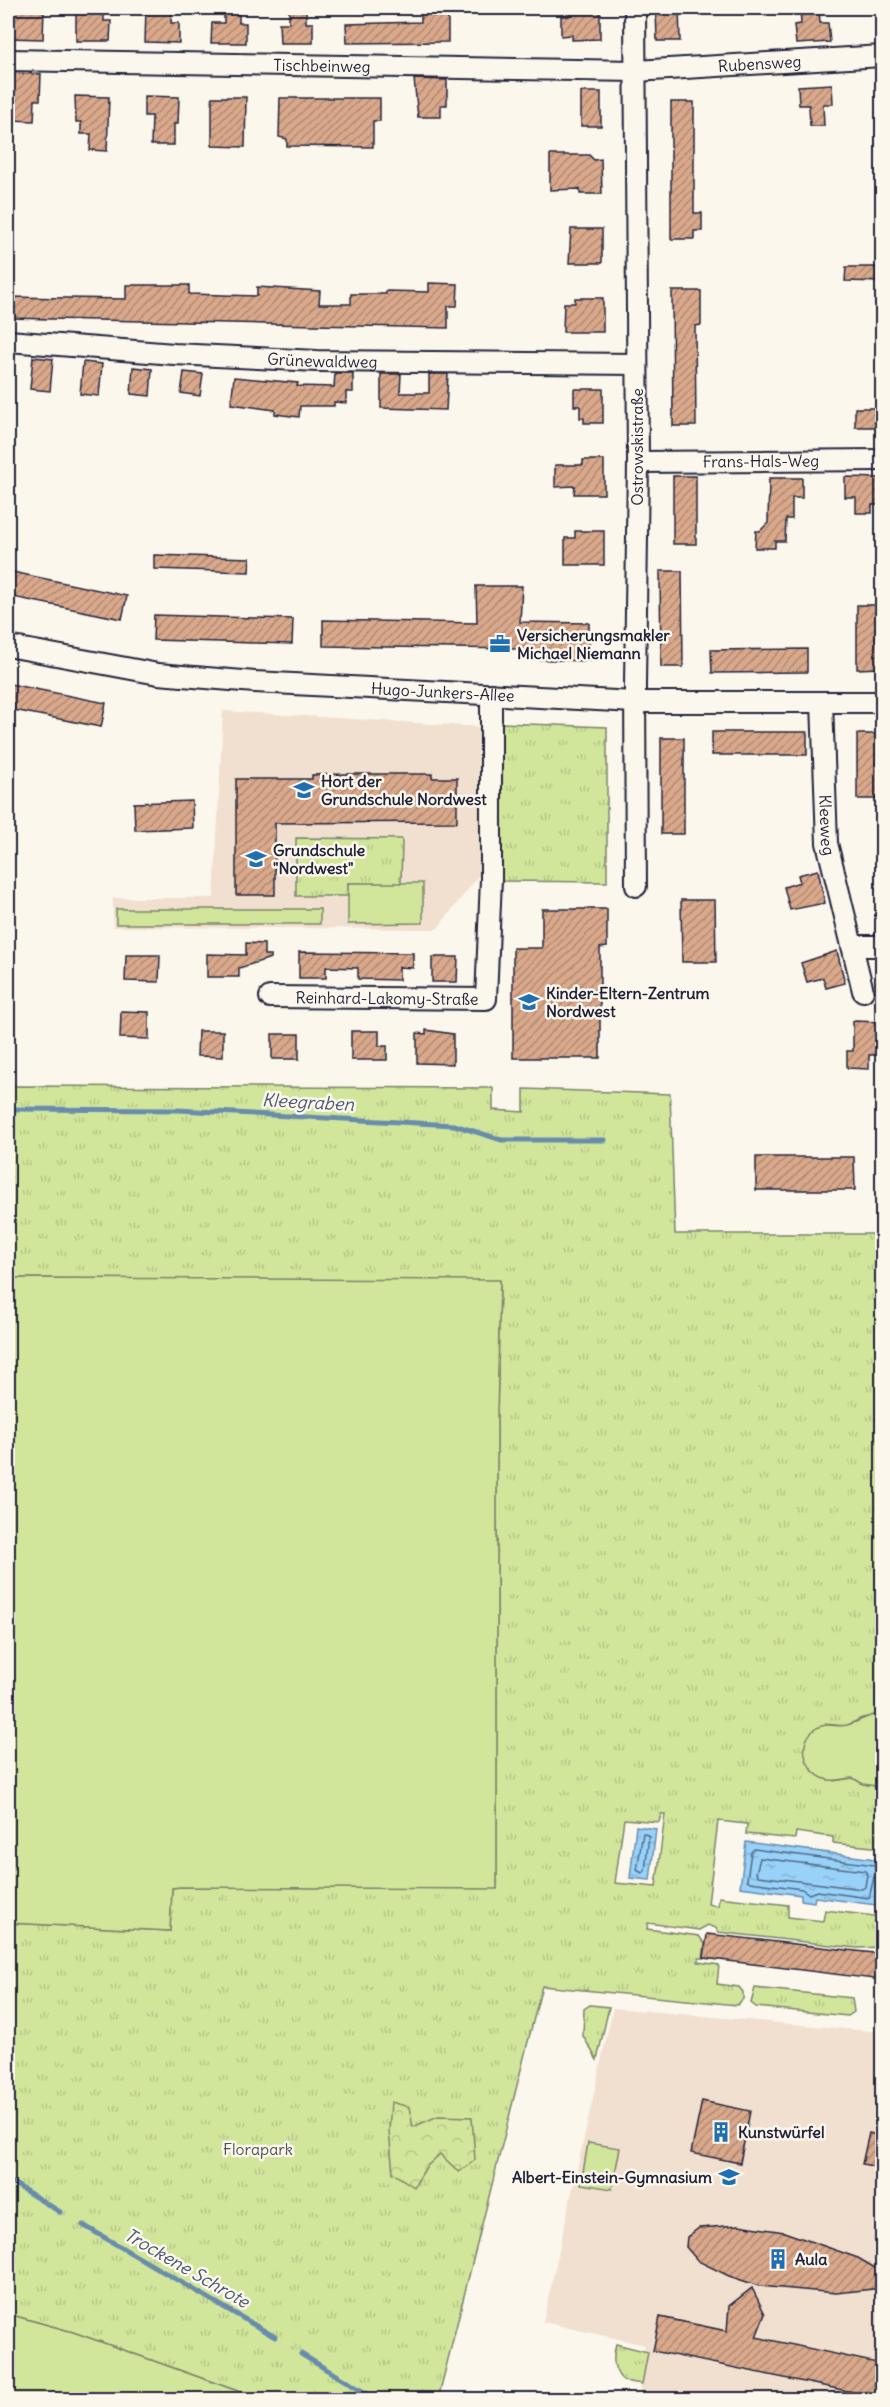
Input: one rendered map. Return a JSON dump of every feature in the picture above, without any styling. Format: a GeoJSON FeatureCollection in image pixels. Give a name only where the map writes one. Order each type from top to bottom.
{"type":"FeatureCollection","features":[{"type":"Feature","properties":{"kind":"street","name":"Ostrowskistraße"},"geometry":{"type":"LineString","coordinates":[[635,8],[638,462],[635,702],[636,886]]}},
{"type":"Feature","properties":{"kind":"street","name":"Rubensweg"},"geometry":{"type":"LineString","coordinates":[[636,71],[882,56]]}},
{"type":"Feature","properties":{"kind":"street","name":"Tischbeinweg"},"geometry":{"type":"LineString","coordinates":[[8,60],[636,71]]}},
{"type":"Feature","properties":{"kind":"street","name":"Grünewaldweg"},"geometry":{"type":"LineString","coordinates":[[8,341],[174,354],[317,361],[637,364]]}},
{"type":"Feature","properties":{"kind":"street","name":"Frans-Hals-Weg"},"geometry":{"type":"LineString","coordinates":[[638,462],[882,460]]}},
{"type":"Feature","properties":{"kind":"street","name":"Hugo-Junkers-Allee"},"geometry":{"type":"LineString","coordinates":[[8,646],[158,674],[255,682],[635,702],[882,702]]}},
{"type":"Feature","properties":{"kind":"street","name":"Reinhard-Lakomy-Straße"},"geometry":{"type":"LineString","coordinates":[[270,997],[486,999],[491,879],[491,694]]}},
{"type":"Feature","properties":{"kind":"street","name":"Kleeweg"},"geometry":{"type":"LineString","coordinates":[[822,702],[827,843],[863,991]]}},
{"type":"Feature","properties":{"kind":"street"},"geometry":{"type":"LineString","coordinates":[[852,946],[882,946]]}},
{"type":"Feature","properties":{"kind":"shaded area"},"geometry":{"type":"Polygon","coordinates":[[[223,711],[482,727],[483,870],[437,929],[113,927],[113,898],[214,898],[223,711]]]}},
{"type":"Feature","properties":{"kind":"shaded area","name":"Albert-Einstein-Gymnasium"},"geometry":{"type":"Polygon","coordinates":[[[613,2008],[882,2032],[882,2399],[639,2399],[645,2345],[543,2322],[613,2008]]]}},
{"type":"Feature","properties":{"kind":"green space"},"geometry":{"type":"Polygon","coordinates":[[[500,723],[607,727],[607,882],[499,881],[500,723]]]}},
{"type":"Feature","properties":{"kind":"green space"},"geometry":{"type":"Polygon","coordinates":[[[296,838],[402,839],[401,884],[348,883],[348,896],[296,896],[296,838]]]}},
{"type":"Feature","properties":{"kind":"green space"},"geometry":{"type":"Polygon","coordinates":[[[348,883],[423,883],[423,923],[348,924],[348,883]]]}},
{"type":"Feature","properties":{"kind":"green space"},"geometry":{"type":"Polygon","coordinates":[[[116,909],[320,909],[320,924],[116,924],[116,909]]]}},
{"type":"Feature","properties":{"kind":"green space","name":"Florapark"},"geometry":{"type":"Polygon","coordinates":[[[8,1086],[493,1088],[493,1110],[524,1112],[524,1089],[670,1094],[675,1234],[882,1234],[882,1715],[862,1718],[846,1726],[826,1724],[834,1781],[853,1778],[863,1784],[882,1787],[882,1848],[833,1843],[833,1837],[796,1832],[795,1839],[746,1834],[747,1824],[718,1821],[708,1904],[718,1906],[719,1897],[788,1905],[788,1917],[823,1921],[825,1910],[882,1917],[882,1947],[857,1948],[718,1932],[716,1928],[708,1925],[699,1930],[648,1923],[647,1929],[699,1936],[705,1944],[703,1958],[699,1958],[698,1962],[719,1965],[717,1984],[739,1987],[743,1992],[743,1999],[737,2005],[542,1986],[438,2399],[260,2399],[73,2332],[8,2314],[8,1923],[170,1931],[172,1888],[180,1887],[497,1888],[497,1418],[500,1281],[8,1278],[8,1086]],[[661,1814],[659,1822],[624,1819],[615,1883],[656,1887],[665,1814],[661,1814]]]}},
{"type":"Feature","properties":{"kind":"green space"},"geometry":{"type":"Polygon","coordinates":[[[8,1278],[500,1280],[497,1418],[497,1889],[180,1887],[172,1888],[170,1931],[8,1923],[8,1278]]]}},
{"type":"Feature","properties":{"kind":"green space"},"geometry":{"type":"Polygon","coordinates":[[[874,1715],[882,1715],[882,1787],[863,1784],[853,1778],[828,1780],[812,1770],[805,1757],[805,1749],[809,1735],[815,1729],[823,1725],[843,1726],[874,1715]]]}},
{"type":"Feature","properties":{"kind":"green space"},"geometry":{"type":"Polygon","coordinates":[[[755,1988],[852,1998],[854,2012],[848,2016],[756,2007],[751,2003],[755,1988]]]}},
{"type":"Feature","properties":{"kind":"green space"},"geometry":{"type":"Polygon","coordinates":[[[590,2005],[609,2007],[597,2060],[583,2036],[584,2009],[590,2005]]]}},
{"type":"Feature","properties":{"kind":"green space"},"geometry":{"type":"Polygon","coordinates":[[[391,2102],[409,2107],[413,2127],[438,2116],[472,2117],[475,2160],[459,2172],[440,2154],[426,2167],[414,2187],[393,2173],[389,2131],[391,2102]]]}},
{"type":"Feature","properties":{"kind":"green space"},"geometry":{"type":"Polygon","coordinates":[[[588,2143],[620,2148],[612,2189],[581,2184],[588,2143]]]}},
{"type":"Feature","properties":{"kind":"green space"},"geometry":{"type":"Polygon","coordinates":[[[8,2314],[73,2332],[260,2399],[8,2399],[8,2314]]]}},
{"type":"Feature","properties":{"kind":"green space"},"geometry":{"type":"Polygon","coordinates":[[[616,2344],[648,2352],[642,2384],[623,2381],[617,2373],[614,2364],[616,2344]]]}},
{"type":"Feature","properties":{"kind":"water"},"geometry":{"type":"Polygon","coordinates":[[[636,1826],[656,1829],[650,1880],[630,1878],[636,1826]]]}},
{"type":"Feature","properties":{"kind":"water"},"geometry":{"type":"Polygon","coordinates":[[[746,1842],[882,1860],[876,1905],[815,1897],[814,1902],[801,1900],[801,1895],[740,1887],[746,1842]]]}},
{"type":"Feature","properties":{"kind":"building"},"geometry":{"type":"Polygon","coordinates":[[[9,8],[44,8],[43,39],[8,38],[9,8]]]}},
{"type":"Feature","properties":{"kind":"building"},"geometry":{"type":"Polygon","coordinates":[[[76,8],[104,8],[104,21],[111,21],[110,41],[76,41],[76,8]]]}},
{"type":"Feature","properties":{"kind":"building"},"geometry":{"type":"Polygon","coordinates":[[[146,8],[172,8],[171,23],[179,23],[179,43],[145,42],[146,8]]]}},
{"type":"Feature","properties":{"kind":"building"},"geometry":{"type":"Polygon","coordinates":[[[289,8],[306,8],[306,23],[313,23],[313,43],[280,43],[279,23],[289,23],[289,8]]]}},
{"type":"Feature","properties":{"kind":"building"},"geometry":{"type":"Polygon","coordinates":[[[421,8],[440,8],[440,14],[448,14],[448,42],[347,43],[346,24],[421,22],[421,8]]]}},
{"type":"Feature","properties":{"kind":"building"},"geometry":{"type":"Polygon","coordinates":[[[576,8],[600,8],[600,39],[572,40],[572,35],[561,36],[561,16],[569,16],[569,12],[577,12],[576,8]]]}},
{"type":"Feature","properties":{"kind":"building"},"geometry":{"type":"Polygon","coordinates":[[[656,8],[679,8],[680,41],[657,41],[656,8]]]}},
{"type":"Feature","properties":{"kind":"building"},"geometry":{"type":"Polygon","coordinates":[[[800,8],[819,8],[820,23],[828,23],[830,42],[796,44],[794,25],[801,24],[800,8]]]}},
{"type":"Feature","properties":{"kind":"building"},"geometry":{"type":"Polygon","coordinates":[[[224,14],[239,14],[239,23],[246,23],[246,43],[211,43],[212,23],[224,23],[224,14]]]}},
{"type":"Feature","properties":{"kind":"building"},"geometry":{"type":"Polygon","coordinates":[[[8,73],[41,74],[40,100],[35,100],[34,121],[11,120],[8,73]]]}},
{"type":"Feature","properties":{"kind":"building"},"geometry":{"type":"Polygon","coordinates":[[[414,79],[447,80],[447,105],[441,105],[441,117],[418,117],[414,79]]]}},
{"type":"Feature","properties":{"kind":"building"},"geometry":{"type":"Polygon","coordinates":[[[832,84],[833,104],[823,104],[824,126],[810,126],[809,105],[799,105],[798,86],[832,84]]]}},
{"type":"Feature","properties":{"kind":"building"},"geometry":{"type":"Polygon","coordinates":[[[581,92],[601,92],[601,126],[581,126],[581,92]]]}},
{"type":"Feature","properties":{"kind":"building"},"geometry":{"type":"Polygon","coordinates":[[[75,96],[109,97],[107,151],[90,150],[91,134],[81,134],[81,122],[76,122],[75,96]]]}},
{"type":"Feature","properties":{"kind":"building"},"geometry":{"type":"Polygon","coordinates":[[[144,96],[179,97],[178,124],[174,124],[174,145],[151,145],[152,116],[144,116],[144,96]]]}},
{"type":"Feature","properties":{"kind":"building"},"geometry":{"type":"Polygon","coordinates":[[[212,97],[246,97],[245,147],[212,146],[212,97]]]}},
{"type":"Feature","properties":{"kind":"building"},"geometry":{"type":"Polygon","coordinates":[[[280,98],[380,98],[380,121],[373,121],[373,147],[287,146],[287,139],[279,137],[280,98]]]}},
{"type":"Feature","properties":{"kind":"building"},"geometry":{"type":"Polygon","coordinates":[[[671,102],[694,102],[694,213],[702,213],[702,231],[694,231],[694,239],[671,239],[671,102]]]}},
{"type":"Feature","properties":{"kind":"building"},"geometry":{"type":"Polygon","coordinates":[[[550,155],[589,155],[594,160],[601,159],[602,194],[580,194],[580,189],[550,190],[550,155]]]}},
{"type":"Feature","properties":{"kind":"building"},"geometry":{"type":"Polygon","coordinates":[[[571,229],[602,229],[602,263],[569,263],[571,229]]]}},
{"type":"Feature","properties":{"kind":"building"},"geometry":{"type":"Polygon","coordinates":[[[846,267],[882,267],[882,282],[845,281],[846,267]]]}},
{"type":"Feature","properties":{"kind":"building"},"geometry":{"type":"Polygon","coordinates":[[[429,283],[458,284],[457,306],[448,306],[448,328],[8,318],[8,297],[126,299],[126,285],[189,285],[189,294],[257,296],[257,287],[320,291],[319,304],[351,304],[351,294],[386,294],[386,291],[429,292],[429,283]]]}},
{"type":"Feature","properties":{"kind":"building"},"geometry":{"type":"Polygon","coordinates":[[[672,291],[701,291],[701,325],[695,326],[696,426],[673,426],[672,291]]]}},
{"type":"Feature","properties":{"kind":"building"},"geometry":{"type":"Polygon","coordinates":[[[575,298],[603,298],[603,332],[563,332],[564,303],[575,303],[575,298]]]}},
{"type":"Feature","properties":{"kind":"building"},"geometry":{"type":"Polygon","coordinates":[[[33,357],[53,359],[50,391],[30,389],[33,357]]]}},
{"type":"Feature","properties":{"kind":"building"},"geometry":{"type":"Polygon","coordinates":[[[83,362],[102,364],[99,396],[80,394],[83,362]]]}},
{"type":"Feature","properties":{"kind":"building"},"geometry":{"type":"Polygon","coordinates":[[[133,367],[152,369],[150,396],[131,394],[133,367]]]}},
{"type":"Feature","properties":{"kind":"building"},"geometry":{"type":"Polygon","coordinates":[[[184,372],[203,374],[200,396],[181,393],[184,372]]]}},
{"type":"Feature","properties":{"kind":"building"},"geometry":{"type":"Polygon","coordinates":[[[335,373],[353,373],[353,392],[346,392],[346,403],[334,402],[334,406],[300,406],[299,417],[275,414],[275,410],[231,404],[234,377],[298,383],[297,386],[334,387],[335,373]]]}},
{"type":"Feature","properties":{"kind":"building"},"geometry":{"type":"Polygon","coordinates":[[[381,374],[401,374],[400,393],[429,393],[429,374],[448,374],[446,410],[381,408],[381,374]]]}},
{"type":"Feature","properties":{"kind":"building"},"geometry":{"type":"Polygon","coordinates":[[[574,389],[603,389],[603,423],[584,423],[584,418],[580,418],[580,406],[574,406],[574,389]]]}},
{"type":"Feature","properties":{"kind":"building"},"geometry":{"type":"Polygon","coordinates":[[[855,408],[882,408],[882,427],[855,427],[855,408]]]}},
{"type":"Feature","properties":{"kind":"building"},"geometry":{"type":"Polygon","coordinates":[[[583,460],[604,460],[604,494],[574,494],[575,486],[555,487],[555,465],[583,465],[583,460]]]}},
{"type":"Feature","properties":{"kind":"building"},"geometry":{"type":"Polygon","coordinates":[[[673,476],[696,476],[696,544],[673,544],[673,476]]]}},
{"type":"Feature","properties":{"kind":"building"},"geometry":{"type":"Polygon","coordinates":[[[845,477],[879,478],[879,505],[872,505],[872,513],[856,513],[856,497],[845,497],[845,477]]]}},
{"type":"Feature","properties":{"kind":"building"},"geometry":{"type":"Polygon","coordinates":[[[769,478],[802,478],[802,498],[792,498],[792,519],[786,519],[785,541],[775,541],[775,548],[755,548],[756,531],[760,531],[768,523],[769,478]]]}},
{"type":"Feature","properties":{"kind":"building"},"geometry":{"type":"Polygon","coordinates":[[[575,531],[604,531],[604,565],[565,565],[565,538],[575,538],[575,531]]]}},
{"type":"Feature","properties":{"kind":"building"},"geometry":{"type":"Polygon","coordinates":[[[154,555],[250,558],[249,572],[154,569],[154,555]]]}},
{"type":"Feature","properties":{"kind":"building"},"geometry":{"type":"Polygon","coordinates":[[[8,571],[127,596],[122,619],[8,596],[8,571]]]}},
{"type":"Feature","properties":{"kind":"building"},"geometry":{"type":"Polygon","coordinates":[[[660,571],[682,571],[683,667],[661,667],[660,571]]]}},
{"type":"Feature","properties":{"kind":"building"},"geometry":{"type":"Polygon","coordinates":[[[476,586],[522,586],[520,622],[589,623],[589,661],[522,659],[522,649],[323,646],[323,620],[477,623],[476,586]]]}},
{"type":"Feature","properties":{"kind":"building"},"geometry":{"type":"Polygon","coordinates":[[[857,605],[879,605],[880,668],[857,669],[857,605]]]}},
{"type":"Feature","properties":{"kind":"building"},"geometry":{"type":"Polygon","coordinates":[[[154,615],[293,619],[292,644],[153,640],[154,615]]]}},
{"type":"Feature","properties":{"kind":"building"},"geometry":{"type":"Polygon","coordinates":[[[807,649],[807,672],[712,673],[711,650],[807,649]]]}},
{"type":"Feature","properties":{"kind":"building"},"geometry":{"type":"Polygon","coordinates":[[[10,684],[106,703],[101,727],[8,709],[10,684]]]}},
{"type":"Feature","properties":{"kind":"building"},"geometry":{"type":"Polygon","coordinates":[[[712,732],[807,732],[807,755],[712,755],[712,732]]]}},
{"type":"Feature","properties":{"kind":"building"},"geometry":{"type":"Polygon","coordinates":[[[857,734],[880,734],[880,799],[857,799],[857,734]]]}},
{"type":"Feature","properties":{"kind":"building"},"geometry":{"type":"Polygon","coordinates":[[[661,738],[684,738],[684,834],[661,834],[661,738]]]}},
{"type":"Feature","properties":{"kind":"building","name":"Grundschule \"Nordwest\""},"geometry":{"type":"Polygon","coordinates":[[[432,774],[432,778],[457,778],[457,822],[275,823],[275,895],[236,895],[236,779],[312,779],[312,775],[432,774]]]}},
{"type":"Feature","properties":{"kind":"building"},"geometry":{"type":"Polygon","coordinates":[[[192,801],[193,828],[135,830],[134,803],[192,801]]]}},
{"type":"Feature","properties":{"kind":"building"},"geometry":{"type":"Polygon","coordinates":[[[818,870],[825,903],[790,910],[784,887],[800,882],[798,875],[818,870]]]}},
{"type":"Feature","properties":{"kind":"building"},"geometry":{"type":"Polygon","coordinates":[[[681,900],[715,900],[716,962],[682,962],[681,900]]]}},
{"type":"Feature","properties":{"kind":"building","name":"Kinder-Eltern-Zentrum Nordwest"},"geometry":{"type":"Polygon","coordinates":[[[542,909],[607,909],[607,947],[600,948],[600,1058],[513,1058],[513,948],[542,948],[542,909]]]}},
{"type":"Feature","properties":{"kind":"building"},"geometry":{"type":"Polygon","coordinates":[[[246,943],[264,944],[264,955],[271,955],[271,958],[239,968],[239,977],[207,977],[207,954],[246,955],[246,943]]]}},
{"type":"Feature","properties":{"kind":"building"},"geometry":{"type":"Polygon","coordinates":[[[837,951],[845,983],[826,988],[823,978],[807,982],[801,963],[837,951]]]}},
{"type":"Feature","properties":{"kind":"building"},"geometry":{"type":"Polygon","coordinates":[[[299,952],[413,953],[413,968],[399,967],[399,980],[358,979],[358,968],[326,967],[326,978],[299,978],[299,952]]]}},
{"type":"Feature","properties":{"kind":"building"},"geometry":{"type":"Polygon","coordinates":[[[126,955],[160,955],[159,982],[125,981],[126,955]]]}},
{"type":"Feature","properties":{"kind":"building"},"geometry":{"type":"Polygon","coordinates":[[[432,957],[458,957],[457,982],[432,982],[432,957]]]}},
{"type":"Feature","properties":{"kind":"building"},"geometry":{"type":"Polygon","coordinates":[[[121,1011],[149,1012],[149,1039],[120,1038],[121,1011]]]}},
{"type":"Feature","properties":{"kind":"building"},"geometry":{"type":"Polygon","coordinates":[[[853,1021],[882,1022],[882,1042],[879,1042],[878,1055],[869,1055],[869,1069],[847,1068],[847,1051],[853,1051],[853,1021]]]}},
{"type":"Feature","properties":{"kind":"building"},"geometry":{"type":"Polygon","coordinates":[[[426,1030],[453,1034],[453,1064],[417,1063],[417,1033],[426,1034],[426,1030]]]}},
{"type":"Feature","properties":{"kind":"building"},"geometry":{"type":"Polygon","coordinates":[[[198,1031],[223,1031],[223,1057],[197,1056],[198,1031]]]}},
{"type":"Feature","properties":{"kind":"building"},"geometry":{"type":"Polygon","coordinates":[[[351,1031],[379,1031],[379,1046],[387,1046],[387,1060],[351,1060],[351,1031]]]}},
{"type":"Feature","properties":{"kind":"building"},"geometry":{"type":"Polygon","coordinates":[[[272,1034],[299,1034],[299,1059],[272,1059],[272,1034]]]}},
{"type":"Feature","properties":{"kind":"building"},"geometry":{"type":"Polygon","coordinates":[[[756,1157],[854,1157],[855,1190],[756,1190],[756,1157]]]}},
{"type":"Feature","properties":{"kind":"building"},"geometry":{"type":"Polygon","coordinates":[[[707,1934],[882,1954],[882,1980],[704,1958],[707,1934]]]}},
{"type":"Feature","properties":{"kind":"building","name":"Kunstwürfel"},"geometry":{"type":"Polygon","coordinates":[[[702,2101],[750,2111],[740,2163],[691,2153],[702,2101]]]}},
{"type":"Feature","properties":{"kind":"building"},"geometry":{"type":"Polygon","coordinates":[[[869,2133],[882,2136],[882,2168],[862,2164],[869,2133]]]}},
{"type":"Feature","properties":{"kind":"building","name":"Aula"},"geometry":{"type":"Polygon","coordinates":[[[739,2225],[784,2232],[858,2258],[882,2272],[882,2288],[836,2293],[759,2286],[729,2276],[698,2261],[686,2247],[687,2237],[699,2228],[739,2225]]]}},
{"type":"Feature","properties":{"kind":"building"},"geometry":{"type":"Polygon","coordinates":[[[752,2288],[765,2314],[756,2337],[882,2364],[882,2398],[653,2351],[660,2317],[727,2331],[729,2306],[752,2288]]]}},
{"type":"Feature","properties":{"kind":"waterway","name":"Kleegraben"},"geometry":{"type":"LineString","coordinates":[[8,1109],[178,1110],[454,1125],[502,1140],[605,1140]]}},
{"type":"Feature","properties":{"kind":"waterway","name":"Trockene Schrote"},"geometry":{"type":"LineString","coordinates":[[8,2180],[60,2212]]}},
{"type":"Feature","properties":{"kind":"waterway","name":"Trockene Schrote"},"geometry":{"type":"LineString","coordinates":[[83,2225],[275,2337]]}},
{"type":"Feature","properties":{"kind":"waterway","name":"Trockene Schrote"},"geometry":{"type":"LineString","coordinates":[[301,2354],[377,2400]]}},
{"type":"Feature","properties":{"kind":"place","name":"Versicherungsmakler Michael Niemann"},"geometry":{"type":"Point","coordinates":[500,644]}},
{"type":"Feature","properties":{"kind":"place","name":"Hort der Grundschule Nordwest"},"geometry":{"type":"Point","coordinates":[304,790]}},
{"type":"Feature","properties":{"kind":"place","name":"Grundschule \"Nordwest\""},"geometry":{"type":"Point","coordinates":[256,859]}},
{"type":"Feature","properties":{"kind":"place","name":"Kinder-Eltern-Zentrum Nordwest"},"geometry":{"type":"Point","coordinates":[529,1002]}},
{"type":"Feature","properties":{"kind":"place","name":"Kunstwürfel"},"geometry":{"type":"Point","coordinates":[721,2132]}},
{"type":"Feature","properties":{"kind":"place","name":"Albert-Einstein-Gymnasium"},"geometry":{"type":"Point","coordinates":[729,2177]}},
{"type":"Feature","properties":{"kind":"place","name":"Aula"},"geometry":{"type":"Point","coordinates":[778,2259]}}]}
